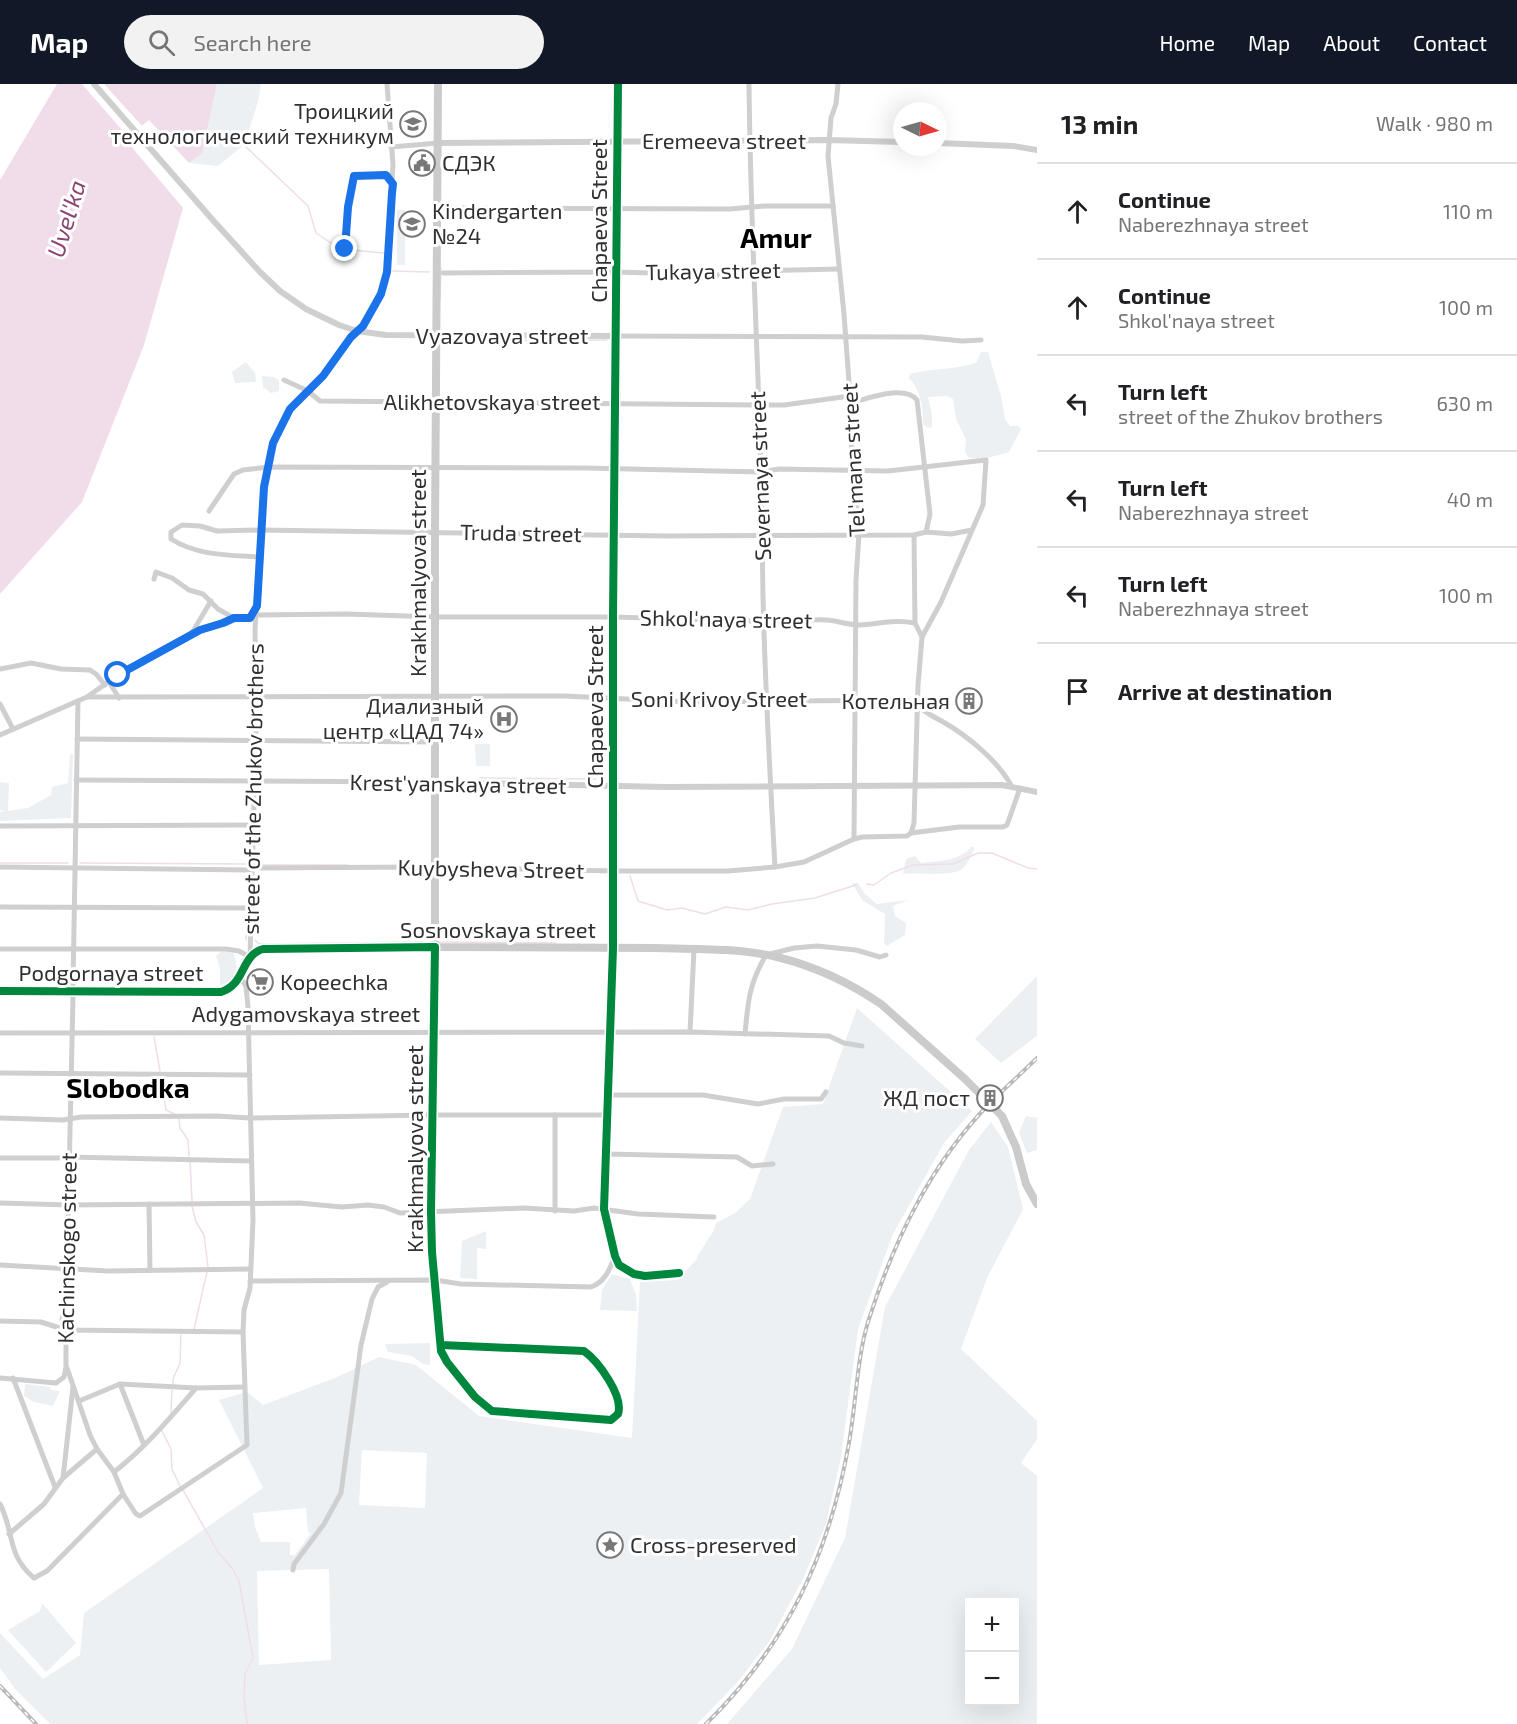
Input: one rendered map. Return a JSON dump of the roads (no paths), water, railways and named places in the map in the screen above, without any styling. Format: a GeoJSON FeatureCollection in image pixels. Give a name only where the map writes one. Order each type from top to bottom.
{"type":"FeatureCollection","features":[{"type":"Feature","properties":{"kind":"main road"},"geometry":{"type":"LineString","coordinates":[[436,336],[438,84]]}},
{"type":"Feature","properties":{"kind":"main road","name":"Krakhmalyova street"},"geometry":{"type":"LineString","coordinates":[[435,947],[436,336]]}},
{"type":"Feature","properties":{"kind":"main road","name":"Sosnovskaya street"},"geometry":{"type":"LineString","coordinates":[[435,947],[694,949],[766,955],[816,970],[867,994],[909,1027],[991,1104],[1002,1116],[1011,1134],[1026,1184],[1037,1204]]}},
{"type":"Feature","properties":{"kind":"street","name":"Vyazovaya street"},"geometry":{"type":"LineString","coordinates":[[94,84],[253,264],[280,291],[323,318],[357,331],[386,335],[436,336],[922,337],[962,341],[981,340]]}},
{"type":"Feature","properties":{"kind":"street","name":"street of the Zhukov brothers"},"geometry":{"type":"LineString","coordinates":[[250,957],[257,606],[264,487],[273,443],[290,409],[323,376],[346,343],[363,326],[386,280],[393,184],[387,84]]}},
{"type":"Feature","properties":{"kind":"street","name":"Chapaeva Street"},"geometry":{"type":"LineString","coordinates":[[615,1256],[604,1209],[611,1034],[614,872],[613,616],[618,84]]}},
{"type":"Feature","properties":{"kind":"street","name":"Severnaya street"},"geometry":{"type":"LineString","coordinates":[[749,84],[750,207],[759,405],[768,761],[775,867]]}},
{"type":"Feature","properties":{"kind":"street","name":"Tel'mana street"},"geometry":{"type":"LineString","coordinates":[[837,84],[836,104],[831,118],[828,140],[846,337],[850,429],[859,534],[856,580],[854,838]]}},
{"type":"Feature","properties":{"kind":"street","name":"Eremeeva street"},"geometry":{"type":"LineString","coordinates":[[438,143],[828,140],[893,142]]}},
{"type":"Feature","properties":{"kind":"street"},"geometry":{"type":"LineString","coordinates":[[391,147],[438,143]]}},
{"type":"Feature","properties":{"kind":"street"},"geometry":{"type":"LineString","coordinates":[[947,143],[1013,146],[1037,150]]}},
{"type":"Feature","properties":{"kind":"street"},"geometry":{"type":"LineString","coordinates":[[386,175],[393,165]]}},
{"type":"Feature","properties":{"kind":"street"},"geometry":{"type":"LineString","coordinates":[[386,175],[393,184]]}},
{"type":"Feature","properties":{"kind":"street"},"geometry":{"type":"LineString","coordinates":[[345,249],[348,207],[354,176],[386,175]]}},
{"type":"Feature","properties":{"kind":"street"},"geometry":{"type":"LineString","coordinates":[[436,208],[730,209],[833,206]]}},
{"type":"Feature","properties":{"kind":"street","name":"Tukaya street"},"geometry":{"type":"LineString","coordinates":[[443,273],[616,272],[719,275],[754,271],[838,269]]}},
{"type":"Feature","properties":{"kind":"street","name":"Alikhetovskaya street"},"geometry":{"type":"LineString","coordinates":[[284,380],[308,390],[320,401],[784,405],[899,392],[913,395],[917,400],[923,466]]}},
{"type":"Feature","properties":{"kind":"street"},"geometry":{"type":"LineString","coordinates":[[210,511],[234,474],[243,470],[268,467],[761,472],[779,469],[888,471],[986,459],[983,505],[941,602],[922,637],[917,704],[914,823],[911,833]]}},
{"type":"Feature","properties":{"kind":"street"},"geometry":{"type":"LineString","coordinates":[[923,466],[928,486],[930,514],[926,532]]}},
{"type":"Feature","properties":{"kind":"street","name":"Truda street"},"geometry":{"type":"LineString","coordinates":[[260,557],[202,553],[184,547],[171,539],[171,532],[182,525],[200,526],[217,531],[763,536],[914,535],[926,532],[951,534],[972,530]]}},
{"type":"Feature","properties":{"kind":"street"},"geometry":{"type":"LineString","coordinates":[[914,535],[915,623],[922,637]]}},
{"type":"Feature","properties":{"kind":"street"},"geometry":{"type":"LineString","coordinates":[[154,579],[156,572],[168,576],[189,590],[203,594],[218,609],[234,618]]}},
{"type":"Feature","properties":{"kind":"street"},"geometry":{"type":"LineString","coordinates":[[190,636],[211,601]]}},
{"type":"Feature","properties":{"kind":"street"},"geometry":{"type":"LineString","coordinates":[[250,618],[257,606]]}},
{"type":"Feature","properties":{"kind":"street","name":"Shkol'naya street"},"geometry":{"type":"LineString","coordinates":[[0,735],[87,697],[118,675],[200,630],[234,618],[250,618],[257,615],[613,616],[754,621],[765,624],[775,621],[818,620],[857,625],[886,621],[915,623]]}},
{"type":"Feature","properties":{"kind":"street"},"geometry":{"type":"LineString","coordinates":[[0,669],[31,663],[61,669],[90,670],[119,698]]}},
{"type":"Feature","properties":{"kind":"street","name":"Soni Krivoy Street"},"geometry":{"type":"LineString","coordinates":[[87,697],[613,698],[688,702],[855,699],[905,700],[917,704]]}},
{"type":"Feature","properties":{"kind":"street"},"geometry":{"type":"LineString","coordinates":[[73,984],[78,701]]}},
{"type":"Feature","properties":{"kind":"street"},"geometry":{"type":"LineString","coordinates":[[0,704],[13,729]]}},
{"type":"Feature","properties":{"kind":"street"},"geometry":{"type":"LineString","coordinates":[[917,704],[990,758],[1004,772],[1012,787]]}},
{"type":"Feature","properties":{"kind":"street"},"geometry":{"type":"LineString","coordinates":[[77,739],[435,742]]}},
{"type":"Feature","properties":{"kind":"street","name":"Krest'yanskaya street"},"geometry":{"type":"LineString","coordinates":[[76,780],[771,787],[914,785],[1012,787],[1037,792]]}},
{"type":"Feature","properties":{"kind":"street","name":"Kuybysheva Street"},"geometry":{"type":"LineString","coordinates":[[0,867],[728,871],[804,862],[854,838],[907,836],[911,833],[959,827],[1003,827],[1007,825],[1020,788]]}},
{"type":"Feature","properties":{"kind":"street"},"geometry":{"type":"LineString","coordinates":[[914,823],[922,832]]}},
{"type":"Feature","properties":{"kind":"street"},"geometry":{"type":"LineString","coordinates":[[0,826],[253,825]]}},
{"type":"Feature","properties":{"kind":"street"},"geometry":{"type":"LineString","coordinates":[[774,857],[782,866]]}},
{"type":"Feature","properties":{"kind":"street"},"geometry":{"type":"LineString","coordinates":[[0,907],[251,908]]}},
{"type":"Feature","properties":{"kind":"street","name":"Sosnovskaya street"},"geometry":{"type":"LineString","coordinates":[[766,955],[794,948],[817,946],[856,950],[880,957],[886,956]]}},
{"type":"Feature","properties":{"kind":"street","name":"Sosnovskaya street"},"geometry":{"type":"LineString","coordinates":[[250,957],[259,950],[267,949],[435,947]]}},
{"type":"Feature","properties":{"kind":"street","name":"Krakhmalyova street"},"geometry":{"type":"LineString","coordinates":[[435,947],[431,1212],[441,1348]]}},
{"type":"Feature","properties":{"kind":"street"},"geometry":{"type":"LineString","coordinates":[[0,949],[226,949],[239,951],[250,957],[240,977],[246,986],[249,1033],[252,1202],[250,1281],[244,1310],[243,1332],[244,1387],[196,1388],[120,1384],[79,1401]]}},
{"type":"Feature","properties":{"kind":"street"},"geometry":{"type":"LineString","coordinates":[[690,1032],[694,949]]}},
{"type":"Feature","properties":{"kind":"street"},"geometry":{"type":"LineString","coordinates":[[745,1034],[747,1002],[754,975],[766,955]]}},
{"type":"Feature","properties":{"kind":"street","name":"Podgornaya street"},"geometry":{"type":"LineString","coordinates":[[0,991],[221,992],[233,987],[240,977]]}},
{"type":"Feature","properties":{"kind":"street","name":"Kachinskogo street"},"geometry":{"type":"LineString","coordinates":[[73,997],[67,1267],[62,1320],[66,1330],[66,1365],[90,1435],[114,1472],[123,1494],[136,1514],[140,1516],[247,1445],[244,1387]]}},
{"type":"Feature","properties":{"kind":"street","name":"Adygamovskaya street"},"geometry":{"type":"LineString","coordinates":[[0,1033],[611,1034],[690,1032],[830,1036],[844,1043],[862,1046]]}},
{"type":"Feature","properties":{"kind":"street"},"geometry":{"type":"LineString","coordinates":[[0,1073],[250,1075]]}},
{"type":"Feature","properties":{"kind":"street"},"geometry":{"type":"LineString","coordinates":[[609,1095],[703,1095],[758,1104],[784,1099],[820,1099],[826,1092]]}},
{"type":"Feature","properties":{"kind":"street"},"geometry":{"type":"LineString","coordinates":[[555,1115],[555,1211]]}},
{"type":"Feature","properties":{"kind":"street"},"geometry":{"type":"LineString","coordinates":[[0,1118],[608,1115]]}},
{"type":"Feature","properties":{"kind":"street"},"geometry":{"type":"LineString","coordinates":[[607,1154],[737,1157],[752,1166],[773,1164]]}},
{"type":"Feature","properties":{"kind":"street"},"geometry":{"type":"LineString","coordinates":[[0,1158],[69,1157],[250,1161]]}},
{"type":"Feature","properties":{"kind":"street"},"geometry":{"type":"LineString","coordinates":[[0,1203],[69,1205],[252,1202],[342,1207],[368,1204],[400,1212],[524,1208],[574,1211],[594,1208],[638,1214],[714,1217]]}},
{"type":"Feature","properties":{"kind":"street"},"geometry":{"type":"LineString","coordinates":[[149,1204],[150,1270]]}},
{"type":"Feature","properties":{"kind":"street"},"geometry":{"type":"LineString","coordinates":[[250,1281],[435,1280],[461,1284],[591,1287],[598,1285],[615,1256]]}},
{"type":"Feature","properties":{"kind":"street"},"geometry":{"type":"LineString","coordinates":[[615,1256],[619,1265],[634,1274],[645,1276],[679,1273]]}},
{"type":"Feature","properties":{"kind":"street"},"geometry":{"type":"LineString","coordinates":[[0,1265],[108,1271],[250,1269]]}},
{"type":"Feature","properties":{"kind":"street"},"geometry":{"type":"LineString","coordinates":[[293,1570],[294,1564],[334,1509],[341,1493],[361,1344],[372,1299],[378,1287],[388,1281]]}},
{"type":"Feature","properties":{"kind":"street"},"geometry":{"type":"LineString","coordinates":[[0,1321],[41,1323],[66,1330],[243,1332]]}},
{"type":"Feature","properties":{"kind":"street"},"geometry":{"type":"LineString","coordinates":[[441,1348],[584,1351],[609,1381],[620,1403],[618,1414],[610,1420],[492,1411],[475,1397],[447,1362],[441,1348]]}},
{"type":"Feature","properties":{"kind":"street"},"geometry":{"type":"LineString","coordinates":[[0,1378],[56,1383],[63,1377],[66,1365]]}},
{"type":"Feature","properties":{"kind":"street"},"geometry":{"type":"LineString","coordinates":[[13,1378],[55,1487]]}},
{"type":"Feature","properties":{"kind":"street"},"geometry":{"type":"LineString","coordinates":[[120,1384],[144,1445]]}},
{"type":"Feature","properties":{"kind":"street"},"geometry":{"type":"LineString","coordinates":[[63,1478],[73,1386]]}},
{"type":"Feature","properties":{"kind":"street"},"geometry":{"type":"LineString","coordinates":[[114,1472],[161,1429],[196,1388]]}},
{"type":"Feature","properties":{"kind":"street"},"geometry":{"type":"LineString","coordinates":[[9,1534],[44,1504],[63,1478],[97,1449]]}},
{"type":"Feature","properties":{"kind":"street"},"geometry":{"type":"LineString","coordinates":[[0,1504],[6,1516],[12,1548],[20,1563],[34,1578],[46,1571],[123,1494]]}},
{"type":"Feature","properties":{"kind":"water","name":"Uvel'ka"},"geometry":{"type":"Polygon","coordinates":[[[57,84],[217,84],[202,154],[189,163],[149,120],[125,139],[183,208],[144,345],[82,502],[0,594],[0,180],[57,84]]]}},
{"type":"Feature","properties":{"kind":"waterway"},"geometry":{"type":"LineString","coordinates":[[622,84],[622,140]]}},
{"type":"Feature","properties":{"kind":"waterway"},"geometry":{"type":"LineString","coordinates":[[244,145],[308,206],[316,233],[340,249],[384,253]]}},
{"type":"Feature","properties":{"kind":"waterway"},"geometry":{"type":"LineString","coordinates":[[621,206],[622,145]]}},
{"type":"Feature","properties":{"kind":"waterway"},"geometry":{"type":"LineString","coordinates":[[621,211],[621,269]]}},
{"type":"Feature","properties":{"kind":"waterway"},"geometry":{"type":"LineString","coordinates":[[440,300],[441,269]]}},
{"type":"Feature","properties":{"kind":"waterway"},"geometry":{"type":"LineString","coordinates":[[392,271],[429,272]]}},
{"type":"Feature","properties":{"kind":"waterway"},"geometry":{"type":"LineString","coordinates":[[620,335],[621,274]]}},
{"type":"Feature","properties":{"kind":"waterway"},"geometry":{"type":"LineString","coordinates":[[466,341],[607,340]]}},
{"type":"Feature","properties":{"kind":"waterway"},"geometry":{"type":"LineString","coordinates":[[620,340],[620,401]]}},
{"type":"Feature","properties":{"kind":"waterway"},"geometry":{"type":"LineString","coordinates":[[619,406],[619,467]]}},
{"type":"Feature","properties":{"kind":"waterway"},"geometry":{"type":"LineString","coordinates":[[618,533],[619,472]]}},
{"type":"Feature","properties":{"kind":"waterway"},"geometry":{"type":"LineString","coordinates":[[617,614],[618,538]]}},
{"type":"Feature","properties":{"kind":"waterway"},"geometry":{"type":"LineString","coordinates":[[617,619],[618,783]]}},
{"type":"Feature","properties":{"kind":"waterway"},"geometry":{"type":"LineString","coordinates":[[480,778],[596,779]]}},
{"type":"Feature","properties":{"kind":"waterway"},"geometry":{"type":"LineString","coordinates":[[618,814],[618,869]]}},
{"type":"Feature","properties":{"kind":"waterway"},"geometry":{"type":"LineString","coordinates":[[867,884],[874,885],[891,873],[913,865],[953,864],[978,853],[992,853],[1028,868],[1037,869]]}},
{"type":"Feature","properties":{"kind":"waterway"},"geometry":{"type":"LineString","coordinates":[[0,863],[68,863]]}},
{"type":"Feature","properties":{"kind":"waterway"},"geometry":{"type":"LineString","coordinates":[[80,863],[248,864],[248,867]]}},
{"type":"Feature","properties":{"kind":"waterway"},"geometry":{"type":"LineString","coordinates":[[255,865],[347,865]]}},
{"type":"Feature","properties":{"kind":"waterway"},"geometry":{"type":"LineString","coordinates":[[439,865],[449,865]]}},
{"type":"Feature","properties":{"kind":"waterway"},"geometry":{"type":"LineString","coordinates":[[247,906],[248,872]]}},
{"type":"Feature","properties":{"kind":"waterway"},"geometry":{"type":"LineString","coordinates":[[618,874],[618,939]]}},
{"type":"Feature","properties":{"kind":"waterway"},"geometry":{"type":"LineString","coordinates":[[630,876],[638,901],[667,910],[682,908],[705,914],[726,907],[748,910],[815,898],[856,885]]}},
{"type":"Feature","properties":{"kind":"waterway"},"geometry":{"type":"LineString","coordinates":[[246,940],[247,911]]}},
{"type":"Feature","properties":{"kind":"waterway"},"geometry":{"type":"LineString","coordinates":[[255,940],[259,944],[423,942]]}},
{"type":"Feature","properties":{"kind":"waterway"},"geometry":{"type":"LineString","coordinates":[[439,942],[556,943]]}},
{"type":"Feature","properties":{"kind":"waterway"},"geometry":{"type":"LineString","coordinates":[[262,952],[335,951]]}},
{"type":"Feature","properties":{"kind":"waterway"},"geometry":{"type":"LineString","coordinates":[[154,1037],[160,1071]]}},
{"type":"Feature","properties":{"kind":"waterway"},"geometry":{"type":"LineString","coordinates":[[161,1076],[166,1110],[174,1114]]}},
{"type":"Feature","properties":{"kind":"waterway"},"geometry":{"type":"LineString","coordinates":[[179,1119],[180,1128],[188,1140],[189,1156]]}},
{"type":"Feature","properties":{"kind":"waterway"},"geometry":{"type":"LineString","coordinates":[[190,1161],[192,1201]]}},
{"type":"Feature","properties":{"kind":"waterway"},"geometry":{"type":"LineString","coordinates":[[192,1206],[196,1222],[204,1235],[208,1267]]}},
{"type":"Feature","properties":{"kind":"waterway"},"geometry":{"type":"LineString","coordinates":[[194,1329],[207,1272]]}},
{"type":"Feature","properties":{"kind":"waterway"},"geometry":{"type":"LineString","coordinates":[[173,1385],[173,1379],[180,1363],[181,1335]]}},
{"type":"Feature","properties":{"kind":"waterway"},"geometry":{"type":"LineString","coordinates":[[171,1412],[172,1390]]}},
{"type":"Feature","properties":{"kind":"waterway"},"geometry":{"type":"LineString","coordinates":[[161,1429],[171,1449],[172,1469],[180,1486]]}},
{"type":"Feature","properties":{"kind":"waterway"},"geometry":{"type":"LineString","coordinates":[[183,1490],[218,1552],[232,1568],[239,1581],[253,1658],[245,1674],[244,1697],[247,1724]]}},
{"type":"Feature","properties":{"kind":"railway"},"geometry":{"type":"LineString","coordinates":[[706,1724],[760,1662],[782,1629],[817,1560],[830,1523],[849,1443],[864,1336],[878,1292],[903,1232],[917,1204],[950,1151],[991,1102],[1037,1058]]}},
{"type":"Feature","properties":{"kind":"railway"},"geometry":{"type":"LineString","coordinates":[[0,1686],[36,1724]]}},
{"type":"Feature","properties":{"kind":"place","name":"Троицкий технологический техникум"},"geometry":{"type":"Point","coordinates":[413,124]}},
{"type":"Feature","properties":{"kind":"place","name":"СДЭК"},"geometry":{"type":"Point","coordinates":[422,163]}},
{"type":"Feature","properties":{"kind":"place","name":"Kindergarten №24"},"geometry":{"type":"Point","coordinates":[412,224]}},
{"type":"Feature","properties":{"kind":"place","name":"Котельная"},"geometry":{"type":"Point","coordinates":[969,701]}},
{"type":"Feature","properties":{"kind":"place","name":"Диализный центр «ЦАД 74»"},"geometry":{"type":"Point","coordinates":[504,719]}},
{"type":"Feature","properties":{"kind":"place","name":"Kopeechka"},"geometry":{"type":"Point","coordinates":[260,982]}},
{"type":"Feature","properties":{"kind":"place","name":"ЖД пост"},"geometry":{"type":"Point","coordinates":[990,1098]}},
{"type":"Feature","properties":{"kind":"place","name":"Cross-preserved"},"geometry":{"type":"Point","coordinates":[610,1545]}},
{"type":"Feature","properties":{"kind":"district","name":"Amur"},"geometry":{"type":"Point","coordinates":[776,238]}},
{"type":"Feature","properties":{"kind":"district","name":"Slobodka"},"geometry":{"type":"Point","coordinates":[128,1088]}}]}
